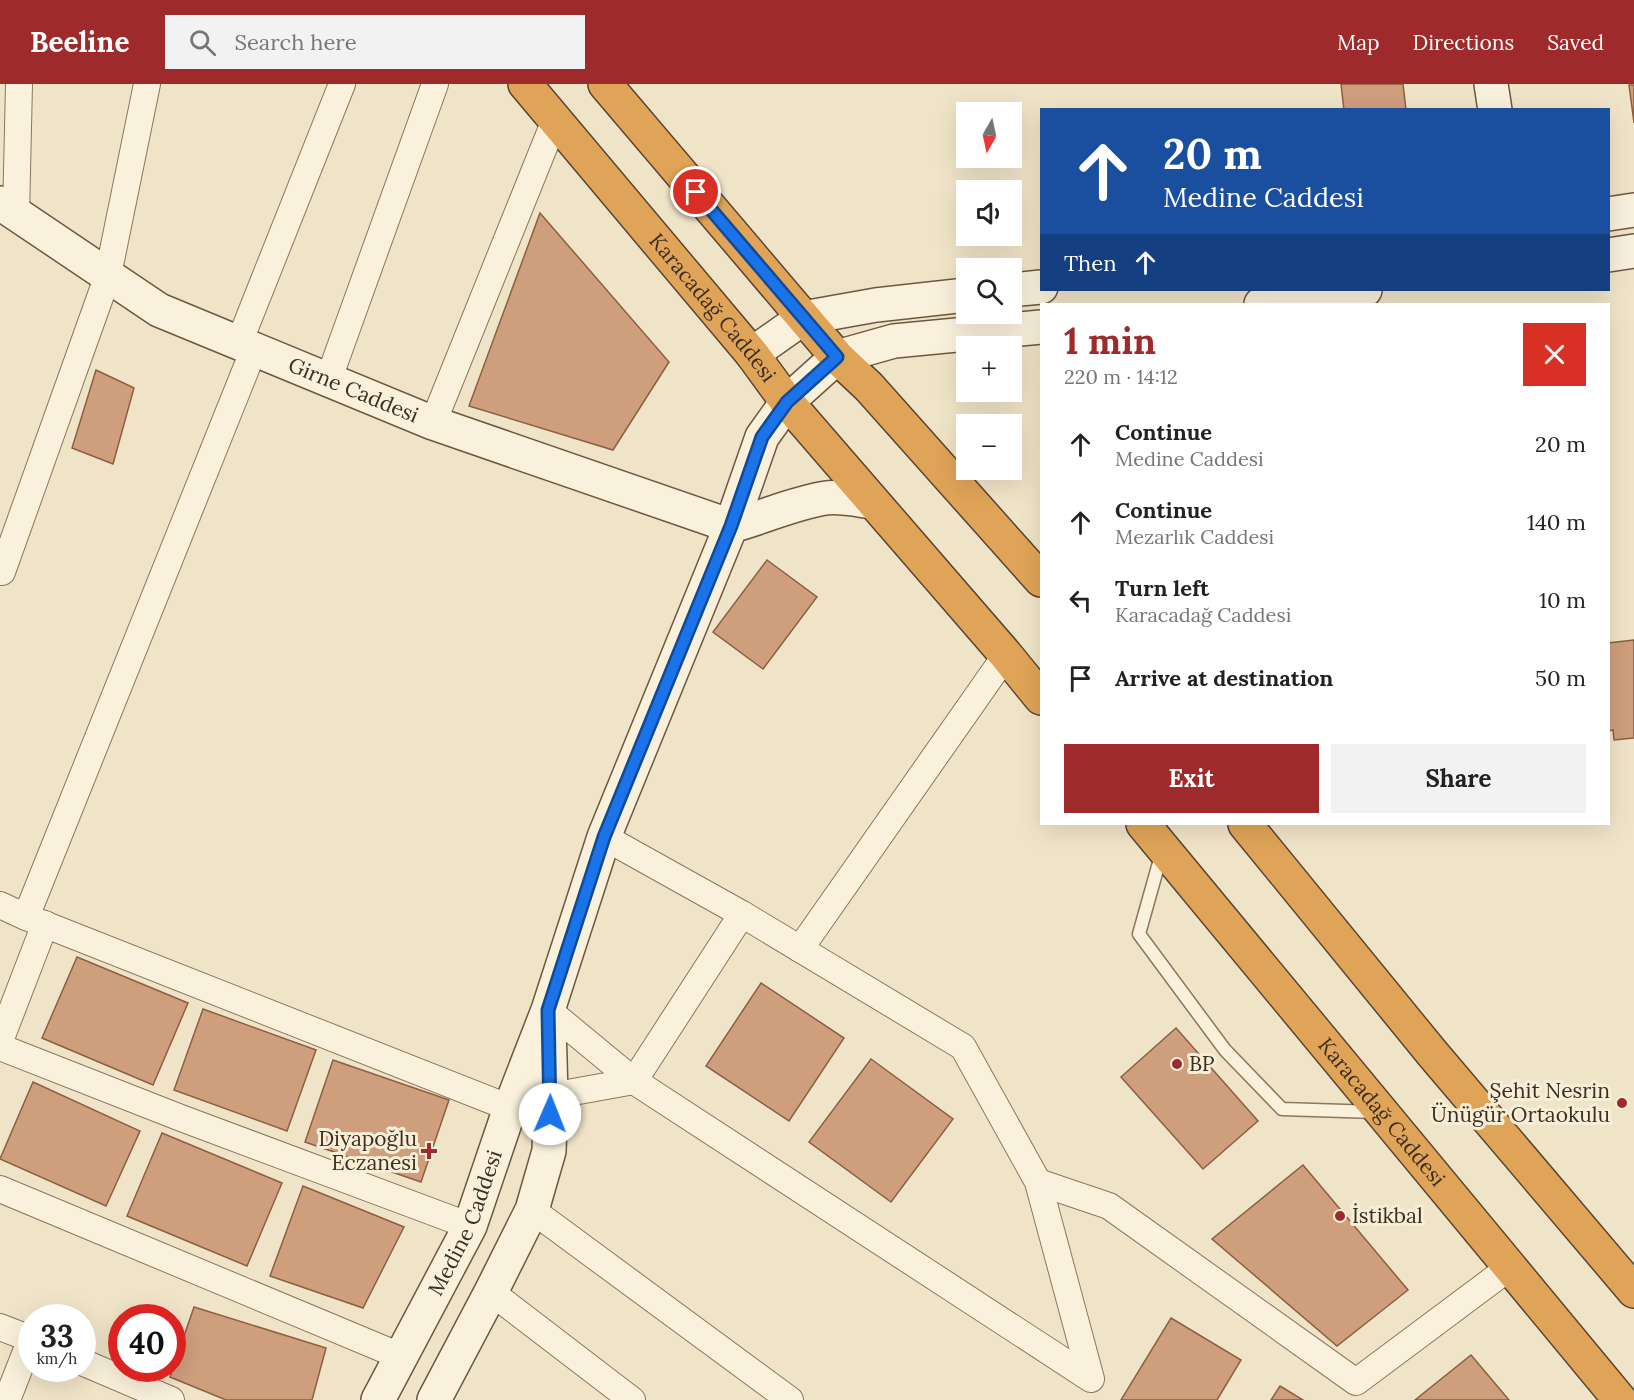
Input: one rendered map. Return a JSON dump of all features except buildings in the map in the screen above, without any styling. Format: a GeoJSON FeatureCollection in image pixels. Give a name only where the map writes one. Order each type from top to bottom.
{"type":"FeatureCollection","features":[{"type":"Feature","properties":{"kind":"highway","name":"Karacadağ Caddesi"},"geometry":{"type":"LineString","coordinates":[[525,84],[752,354],[787,402],[1040,697]]}},
{"type":"Feature","properties":{"kind":"highway"},"geometry":{"type":"LineString","coordinates":[[605,84],[837,357],[869,387],[1040,579]]}},
{"type":"Feature","properties":{"kind":"highway"},"geometry":{"type":"LineString","coordinates":[[1246,825],[1432,1053],[1634,1291]]}},
{"type":"Feature","properties":{"kind":"highway","name":"Karacadağ Caddesi"},"geometry":{"type":"LineString","coordinates":[[1153,836],[1620,1400]]}},
{"type":"Feature","properties":{"kind":"street"},"geometry":{"type":"LineString","coordinates":[[8,209],[19,84]]}},
{"type":"Feature","properties":{"kind":"street"},"geometry":{"type":"LineString","coordinates":[[0,571],[2,572],[108,275],[147,84]]}},
{"type":"Feature","properties":{"kind":"street"},"geometry":{"type":"LineString","coordinates":[[342,84],[36,921],[1,1036],[181,1118],[470,1226]]}},
{"type":"Feature","properties":{"kind":"street"},"geometry":{"type":"LineString","coordinates":[[328,381],[435,84]]}},
{"type":"Feature","properties":{"kind":"street"},"geometry":{"type":"LineString","coordinates":[[1491,84],[1495,108]]}},
{"type":"Feature","properties":{"kind":"street"},"geometry":{"type":"LineString","coordinates":[[433,423],[555,120]]}},
{"type":"Feature","properties":{"kind":"street","name":"Girne Caddesi"},"geometry":{"type":"LineString","coordinates":[[8,209],[159,309],[433,423],[731,526]]}},
{"type":"Feature","properties":{"kind":"street"},"geometry":{"type":"LineString","coordinates":[[1610,214],[1634,210]]}},
{"type":"Feature","properties":{"kind":"street"},"geometry":{"type":"LineString","coordinates":[[1610,255],[1634,251]]}},
{"type":"Feature","properties":{"kind":"street"},"geometry":{"type":"LineString","coordinates":[[1022,289],[1040,287]]}},
{"type":"Feature","properties":{"kind":"street"},"geometry":{"type":"LineString","coordinates":[[1268,303],[1358,291]]}},
{"type":"Feature","properties":{"kind":"street"},"geometry":{"type":"LineString","coordinates":[[752,354],[803,318],[876,305],[956,296]]}},
{"type":"Feature","properties":{"kind":"street"},"geometry":{"type":"LineString","coordinates":[[837,357],[894,341],[1040,327]]}},
{"type":"Feature","properties":{"kind":"street","name":"Medine Caddesi"},"geometry":{"type":"LineString","coordinates":[[378,1400],[470,1226],[510,1108],[548,1010],[604,837],[731,526],[762,437],[787,402],[837,357]]}},
{"type":"Feature","properties":{"kind":"street"},"geometry":{"type":"LineString","coordinates":[[731,526],[787,507],[828,497],[872,502]]}},
{"type":"Feature","properties":{"kind":"street"},"geometry":{"type":"LineString","coordinates":[[800,949],[1006,655]]}},
{"type":"Feature","properties":{"kind":"street"},"geometry":{"type":"LineString","coordinates":[[604,837],[742,914],[963,1047],[1038,1182],[1092,1390]]}},
{"type":"Feature","properties":{"kind":"street"},"geometry":{"type":"LineString","coordinates":[[0,905],[510,1108],[551,1096],[634,1081],[742,914]]}},
{"type":"Feature","properties":{"kind":"street"},"geometry":{"type":"LineString","coordinates":[[548,1010],[634,1081],[1092,1390]]}},
{"type":"Feature","properties":{"kind":"street"},"geometry":{"type":"LineString","coordinates":[[436,1399],[532,1210],[549,1151],[551,1096],[548,1010]]}},
{"type":"Feature","properties":{"kind":"street"},"geometry":{"type":"LineString","coordinates":[[1038,1182],[1109,1206],[1356,1382],[1510,1268]]}},
{"type":"Feature","properties":{"kind":"street"},"geometry":{"type":"LineString","coordinates":[[0,1189],[400,1356]]}},
{"type":"Feature","properties":{"kind":"street"},"geometry":{"type":"LineString","coordinates":[[532,1210],[790,1400]]}},
{"type":"Feature","properties":{"kind":"street"},"geometry":{"type":"LineString","coordinates":[[491,1292],[632,1400]]}},
{"type":"Feature","properties":{"kind":"street"},"geometry":{"type":"LineString","coordinates":[[0,1327],[32,1339],[7,1400]]}},
{"type":"Feature","properties":{"kind":"street"},"geometry":{"type":"LineString","coordinates":[[96,1368],[163,1399]]}},
{"type":"Feature","properties":{"kind":"lane"},"geometry":{"type":"LineString","coordinates":[[1153,836],[1139,934],[1225,1050],[1282,1109],[1380,1112]]}},
{"type":"Feature","properties":{"kind":"place","name":"BP"},"geometry":{"type":"Point","coordinates":[1177,1064]}},
{"type":"Feature","properties":{"kind":"place","name":"Şehit Nesrin Ünügür Ortaokulu"},"geometry":{"type":"Point","coordinates":[1622,1103]}},
{"type":"Feature","properties":{"kind":"place","name":"Diyapoğlu Eczanesi"},"geometry":{"type":"Point","coordinates":[429,1151]}},
{"type":"Feature","properties":{"kind":"place","name":"İstikbal"},"geometry":{"type":"Point","coordinates":[1340,1216]}},
{"type":"Feature","properties":{"kind":"route"},"geometry":{"type":"LineString","coordinates":[[550,1114],[548,1010],[604,837],[731,526],[762,437],[787,402],[837,357],[696,192]]}}]}
